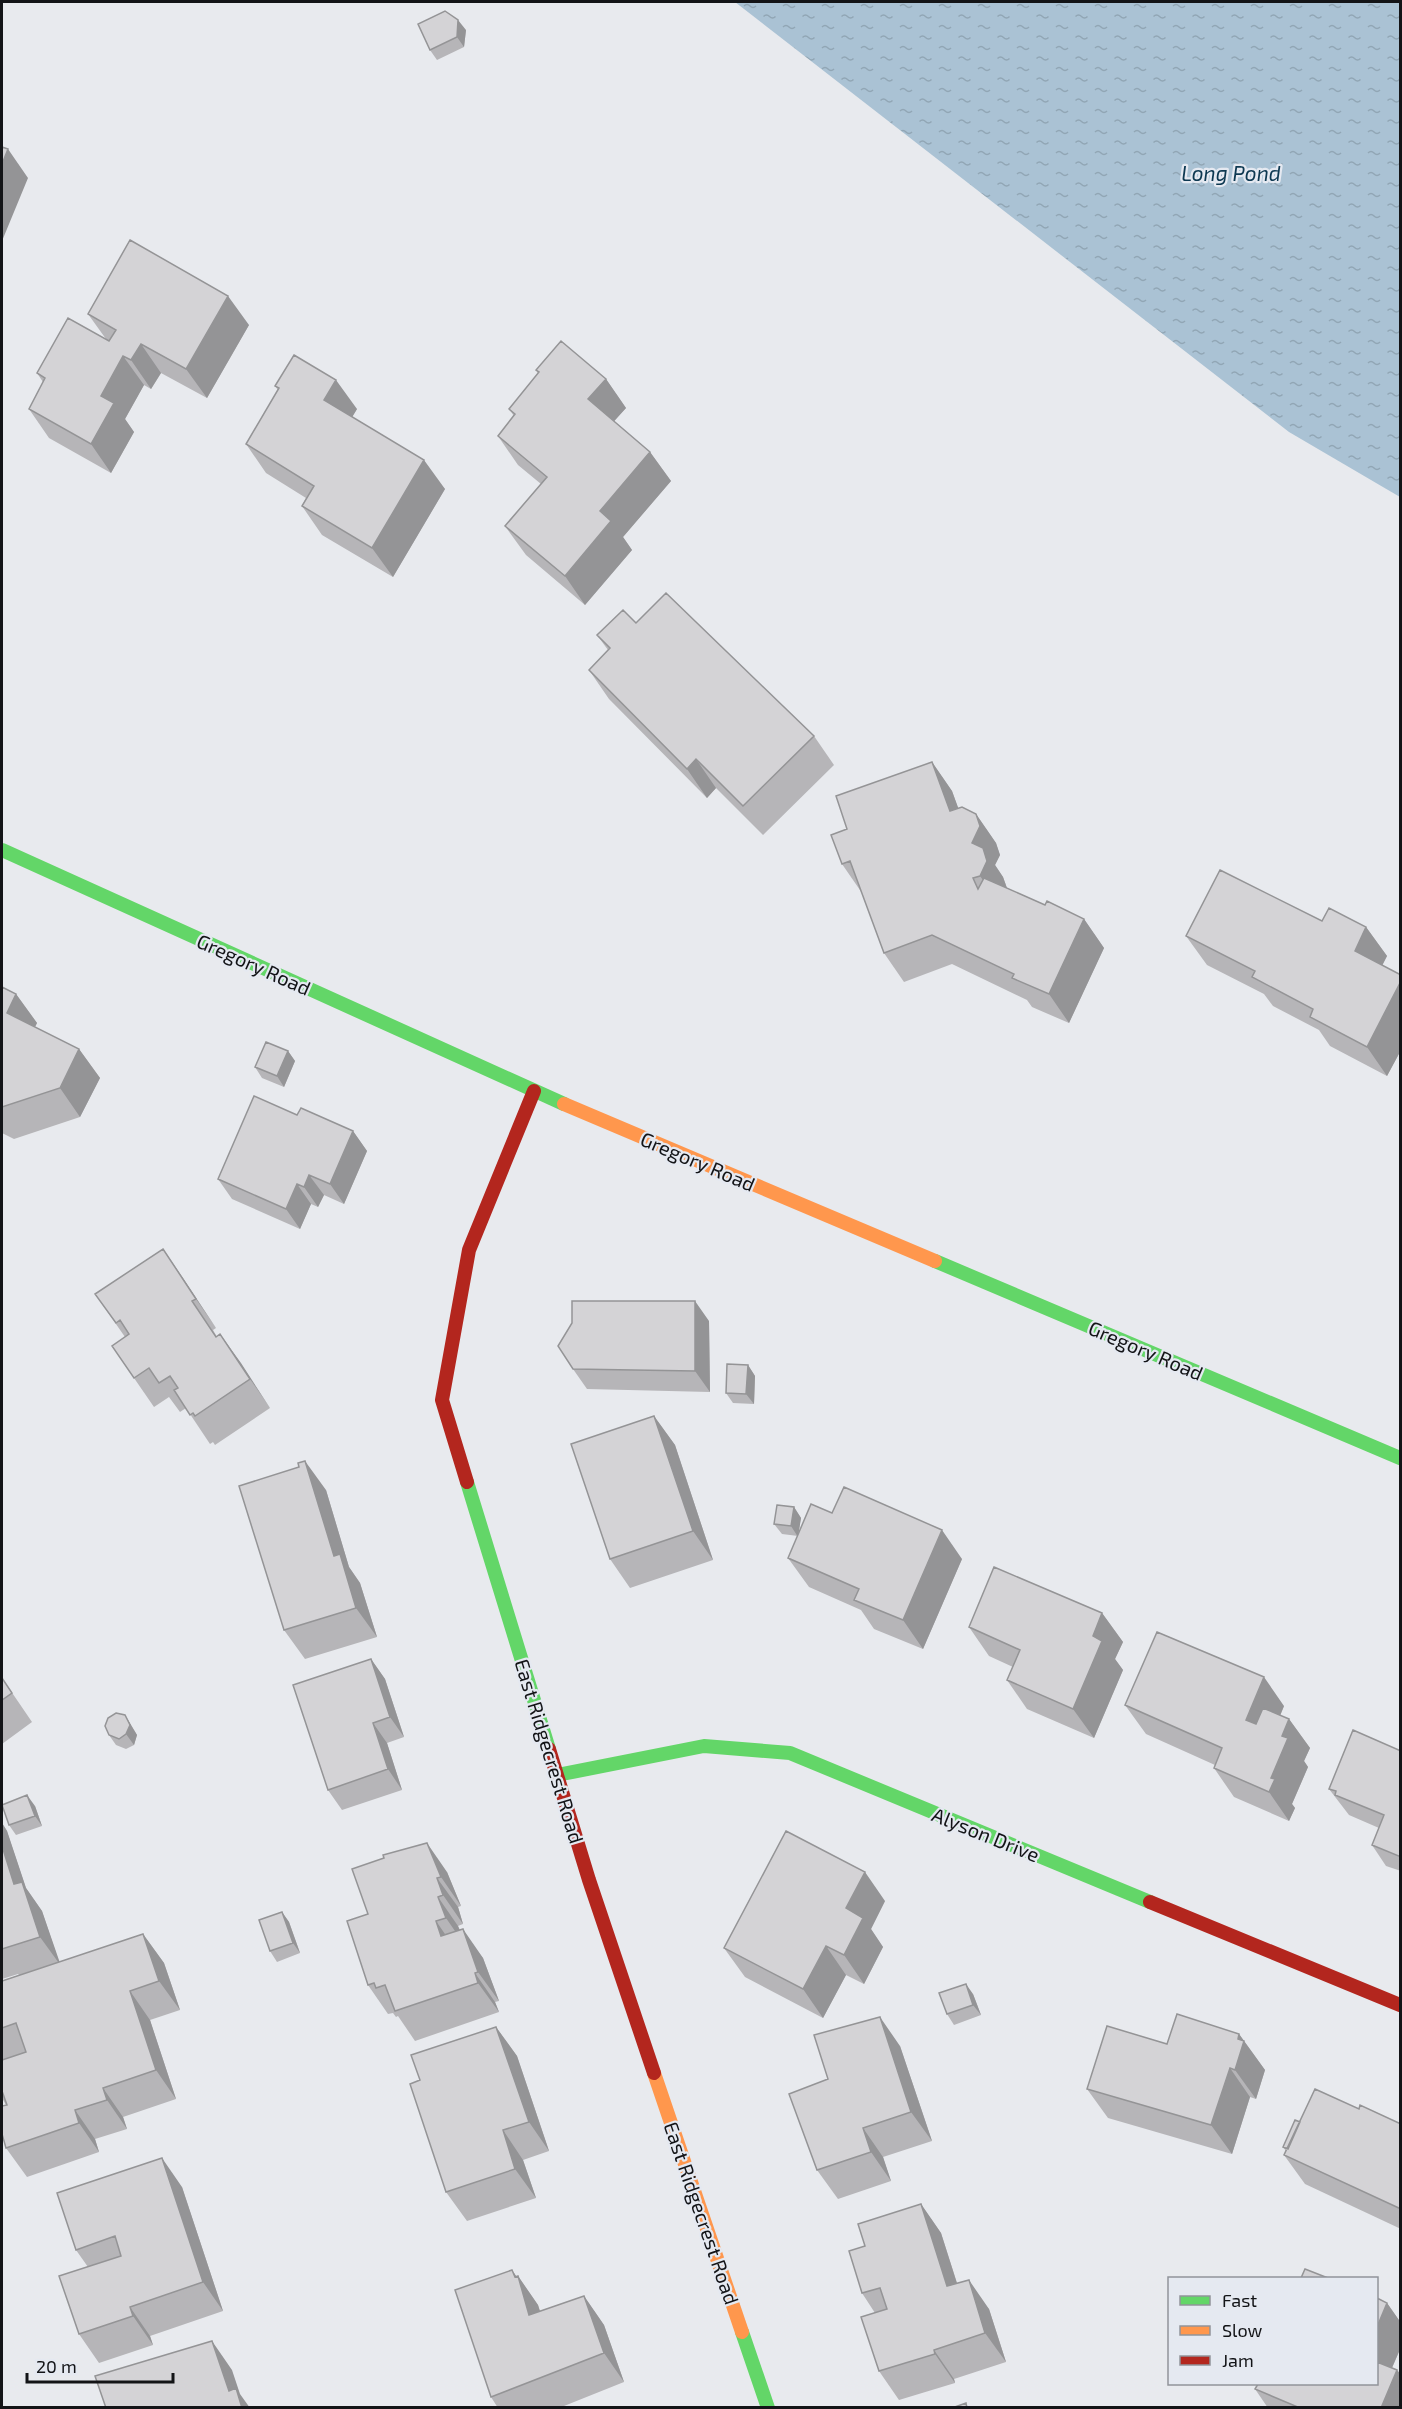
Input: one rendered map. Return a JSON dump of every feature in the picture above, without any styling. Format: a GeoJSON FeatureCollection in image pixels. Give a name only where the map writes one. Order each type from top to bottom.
{"type":"FeatureCollection","features":[{"type":"Feature","properties":{"kind":"street","name":"Gregory Road"},"geometry":{"type":"LineString","coordinates":[[2,850],[534,1091],[1401,1458]]}},
{"type":"Feature","properties":{"kind":"street","name":"East Ridgecrest Road"},"geometry":{"type":"LineString","coordinates":[[534,1091],[469,1250],[442,1400],[589,1880],[768,2408]]}},
{"type":"Feature","properties":{"kind":"street","name":"Alyson Drive"},"geometry":{"type":"LineString","coordinates":[[557,1775],[704,1746],[790,1753],[1401,2005]]}},
{"type":"Feature","properties":{"kind":"water","name":"Long Pond"},"geometry":{"type":"Polygon","coordinates":[[[735,2],[1400,2],[1400,497],[1289,432],[735,2]]]}},
{"type":"Feature","properties":{"kind":"building"},"geometry":{"type":"Polygon","coordinates":[[[445,11],[458,20],[457,37],[430,50],[418,24],[445,11]]]}},
{"type":"Feature","properties":{"kind":"building"},"geometry":{"type":"Polygon","coordinates":[[[2,147],[8,149],[2,164],[2,147]]]}},
{"type":"Feature","properties":{"kind":"building"},"geometry":{"type":"Polygon","coordinates":[[[130,240],[228,296],[186,369],[141,344],[131,360],[123,356],[101,396],[114,403],[91,444],[29,409],[45,378],[37,373],[68,318],[109,341],[116,330],[88,314],[130,240]]]}},
{"type":"Feature","properties":{"kind":"building"},"geometry":{"type":"Polygon","coordinates":[[[561,341],[606,379],[588,399],[650,452],[600,511],[611,521],[565,576],[505,526],[547,477],[498,436],[515,414],[509,409],[539,372],[536,370],[561,341]]]}},
{"type":"Feature","properties":{"kind":"building"},"geometry":{"type":"Polygon","coordinates":[[[294,355],[336,380],[324,400],[424,460],[372,548],[302,506],[314,486],[246,444],[279,388],[275,386],[294,355]]]}},
{"type":"Feature","properties":{"kind":"building"},"geometry":{"type":"Polygon","coordinates":[[[666,593],[814,736],[743,806],[696,759],[687,769],[589,670],[610,648],[597,635],[623,610],[636,623],[666,593]]]}},
{"type":"Feature","properties":{"kind":"building"},"geometry":{"type":"Polygon","coordinates":[[[932,762],[950,811],[962,807],[976,814],[980,826],[972,843],[983,848],[987,861],[980,876],[973,878],[978,889],[984,878],[1045,905],[1047,901],[1084,919],[1049,994],[1012,978],[1014,974],[932,935],[884,953],[850,861],[842,864],[831,835],[847,829],[836,796],[932,762]]]}},
{"type":"Feature","properties":{"kind":"building"},"geometry":{"type":"Polygon","coordinates":[[[1220,870],[1322,921],[1329,908],[1366,927],[1355,951],[1401,975],[1401,981],[1367,1047],[1310,1017],[1313,1009],[1252,977],[1255,971],[1186,936],[1220,870]]]}},
{"type":"Feature","properties":{"kind":"building"},"geometry":{"type":"Polygon","coordinates":[[[2,987],[16,994],[7,1013],[79,1049],[60,1088],[2,1107],[2,987]]]}},
{"type":"Feature","properties":{"kind":"building"},"geometry":{"type":"Polygon","coordinates":[[[266,1042],[288,1051],[277,1076],[255,1067],[266,1042]]]}},
{"type":"Feature","properties":{"kind":"building"},"geometry":{"type":"Polygon","coordinates":[[[254,1096],[297,1115],[301,1108],[353,1131],[330,1184],[309,1175],[304,1187],[297,1184],[286,1209],[218,1179],[254,1096]]]}},
{"type":"Feature","properties":{"kind":"building"},"geometry":{"type":"Polygon","coordinates":[[[163,1249],[196,1299],[192,1301],[216,1337],[220,1334],[250,1379],[195,1416],[193,1413],[190,1415],[174,1390],[178,1388],[170,1376],[159,1383],[149,1368],[134,1378],[112,1346],[129,1334],[120,1320],[116,1323],[95,1294],[163,1249]]]}},
{"type":"Feature","properties":{"kind":"building"},"geometry":{"type":"Polygon","coordinates":[[[572,1301],[695,1301],[695,1371],[573,1369],[558,1346],[572,1323],[572,1301]]]}},
{"type":"Feature","properties":{"kind":"building"},"geometry":{"type":"Polygon","coordinates":[[[727,1364],[748,1365],[746,1394],[726,1393],[727,1364]]]}},
{"type":"Feature","properties":{"kind":"building"},"geometry":{"type":"Polygon","coordinates":[[[654,1416],[693,1531],[610,1559],[571,1444],[654,1416]]]}},
{"type":"Feature","properties":{"kind":"building"},"geometry":{"type":"Polygon","coordinates":[[[305,1461],[334,1556],[340,1554],[356,1608],[284,1630],[239,1486],[299,1467],[298,1463],[305,1461]]]}},
{"type":"Feature","properties":{"kind":"building"},"geometry":{"type":"Polygon","coordinates":[[[844,1487],[942,1530],[903,1620],[854,1600],[859,1589],[788,1558],[811,1504],[832,1513],[844,1487]]]}},
{"type":"Feature","properties":{"kind":"building"},"geometry":{"type":"Polygon","coordinates":[[[777,1505],[794,1507],[791,1526],[774,1524],[777,1505]]]}},
{"type":"Feature","properties":{"kind":"building"},"geometry":{"type":"Polygon","coordinates":[[[994,1567],[1102,1613],[1093,1636],[1102,1641],[1073,1709],[1007,1680],[1020,1650],[969,1627],[994,1567]]]}},
{"type":"Feature","properties":{"kind":"building"},"geometry":{"type":"Polygon","coordinates":[[[1157,1632],[1264,1677],[1246,1720],[1256,1724],[1263,1708],[1289,1719],[1282,1736],[1288,1738],[1271,1778],[1275,1779],[1269,1792],[1214,1768],[1222,1748],[1125,1705],[1157,1632]]]}},
{"type":"Feature","properties":{"kind":"building"},"geometry":{"type":"Polygon","coordinates":[[[371,1659],[390,1717],[373,1723],[388,1769],[328,1790],[293,1685],[371,1659]]]}},
{"type":"Feature","properties":{"kind":"building"},"geometry":{"type":"Polygon","coordinates":[[[2,1678],[12,1693],[2,1700],[2,1678]]]}},
{"type":"Feature","properties":{"kind":"building"},"geometry":{"type":"Polygon","coordinates":[[[116,1713],[125,1715],[130,1725],[126,1734],[119,1739],[109,1735],[105,1726],[108,1718],[116,1713]]]}},
{"type":"Feature","properties":{"kind":"building"},"geometry":{"type":"Polygon","coordinates":[[[1353,1730],[1401,1751],[1401,1857],[1372,1845],[1384,1815],[1335,1795],[1336,1791],[1329,1789],[1353,1730]]]}},
{"type":"Feature","properties":{"kind":"building"},"geometry":{"type":"Polygon","coordinates":[[[27,1795],[35,1816],[9,1825],[2,1805],[27,1795]]]}},
{"type":"Feature","properties":{"kind":"building"},"geometry":{"type":"Polygon","coordinates":[[[786,1831],[865,1872],[846,1908],[863,1918],[844,1955],[826,1946],[803,1989],[724,1948],[786,1831]]]}},
{"type":"Feature","properties":{"kind":"building"},"geometry":{"type":"Polygon","coordinates":[[[427,1843],[441,1877],[437,1878],[443,1895],[438,1897],[446,1918],[436,1921],[441,1936],[463,1929],[478,1972],[475,1973],[478,1983],[395,2011],[385,1985],[376,1988],[374,1983],[368,1985],[347,1921],[368,1914],[352,1869],[384,1858],[383,1855],[427,1843]]]}},
{"type":"Feature","properties":{"kind":"building"},"geometry":{"type":"Polygon","coordinates":[[[2,1846],[14,1884],[22,1882],[40,1937],[2,1949],[2,1846]]]}},
{"type":"Feature","properties":{"kind":"building"},"geometry":{"type":"Polygon","coordinates":[[[282,1912],[293,1943],[270,1951],[259,1920],[282,1912]]]}},
{"type":"Feature","properties":{"kind":"building"},"geometry":{"type":"Polygon","coordinates":[[[143,1934],[159,1981],[130,1991],[156,2070],[103,2088],[107,2100],[75,2110],[79,2123],[6,2148],[2,2134],[2,2106],[7,2105],[2,2091],[2,2060],[26,2052],[16,2023],[2,2028],[2,1981],[143,1934]]]}},
{"type":"Feature","properties":{"kind":"building"},"geometry":{"type":"Polygon","coordinates":[[[966,1984],[973,2005],[947,2014],[939,1993],[966,1984]]]}},
{"type":"Feature","properties":{"kind":"building"},"geometry":{"type":"Polygon","coordinates":[[[1177,2014],[1239,2034],[1238,2039],[1244,2041],[1235,2070],[1230,2068],[1211,2125],[1087,2089],[1107,2026],[1167,2044],[1177,2014]]]}},
{"type":"Feature","properties":{"kind":"building"},"geometry":{"type":"Polygon","coordinates":[[[880,2017],[911,2112],[863,2128],[871,2152],[817,2170],[789,2094],[828,2079],[814,2035],[880,2017]]]}},
{"type":"Feature","properties":{"kind":"building"},"geometry":{"type":"Polygon","coordinates":[[[496,2027],[529,2122],[503,2130],[515,2169],[446,2192],[410,2084],[420,2080],[411,2055],[496,2027]]]}},
{"type":"Feature","properties":{"kind":"building"},"geometry":{"type":"Polygon","coordinates":[[[1315,2089],[1359,2109],[1360,2105],[1401,2124],[1401,2209],[1284,2155],[1315,2089]]]}},
{"type":"Feature","properties":{"kind":"building"},"geometry":{"type":"Polygon","coordinates":[[[1295,2120],[1300,2122],[1288,2149],[1283,2147],[1295,2120]]]}},
{"type":"Feature","properties":{"kind":"building"},"geometry":{"type":"Polygon","coordinates":[[[162,2158],[203,2282],[130,2307],[133,2316],[79,2334],[59,2276],[121,2256],[115,2236],[76,2250],[57,2193],[162,2158]]]}},
{"type":"Feature","properties":{"kind":"building"},"geometry":{"type":"Polygon","coordinates":[[[921,2204],[947,2286],[969,2280],[985,2333],[934,2350],[935,2354],[879,2371],[861,2317],[887,2309],[880,2288],[862,2293],[849,2251],[865,2246],[858,2224],[921,2204]]]}},
{"type":"Feature","properties":{"kind":"building"},"geometry":{"type":"Polygon","coordinates":[[[1305,2269],[1325,2277],[1301,2277],[1305,2269]]]}},
{"type":"Feature","properties":{"kind":"building"},"geometry":{"type":"Polygon","coordinates":[[[512,2270],[515,2277],[518,2276],[529,2315],[584,2296],[604,2353],[491,2397],[455,2290],[512,2270]]]}},
{"type":"Feature","properties":{"kind":"building"},"geometry":{"type":"Polygon","coordinates":[[[1378,2298],[1387,2303],[1378,2325],[1378,2298]]]}},
{"type":"Feature","properties":{"kind":"building"},"geometry":{"type":"Polygon","coordinates":[[[212,2341],[229,2391],[236,2388],[242,2408],[106,2408],[95,2376],[212,2341]]]}},
{"type":"Feature","properties":{"kind":"building"},"geometry":{"type":"Polygon","coordinates":[[[1378,2362],[1397,2370],[1381,2408],[1300,2408],[1255,2389],[1257,2385],[1378,2385],[1378,2362]]]}},
{"type":"Feature","properties":{"kind":"building"},"geometry":{"type":"Polygon","coordinates":[[[966,2403],[967,2408],[952,2408],[966,2403]]]}},
{"type":"Feature","properties":{"kind":"traffic: fast"},"geometry":{"type":"LineString","coordinates":[[2,850],[564,1104]]}},
{"type":"Feature","properties":{"kind":"traffic: fast"},"geometry":{"type":"LineString","coordinates":[[935,1261],[1400,1458]]}},
{"type":"Feature","properties":{"kind":"traffic: fast"},"geometry":{"type":"LineString","coordinates":[[467,1482],[549,1749]]}},
{"type":"Feature","properties":{"kind":"traffic: fast"},"geometry":{"type":"LineString","coordinates":[[557,1775],[704,1746],[790,1753],[1150,1902]]}},
{"type":"Feature","properties":{"kind":"traffic: fast"},"geometry":{"type":"LineString","coordinates":[[742,2332],[768,2408]]}},
{"type":"Feature","properties":{"kind":"traffic: slow"},"geometry":{"type":"LineString","coordinates":[[564,1104],[935,1261]]}},
{"type":"Feature","properties":{"kind":"traffic: slow"},"geometry":{"type":"LineString","coordinates":[[654,2073],[742,2332]]}},
{"type":"Feature","properties":{"kind":"traffic: jam"},"geometry":{"type":"LineString","coordinates":[[467,1482],[442,1400],[469,1250],[534,1091]]}},
{"type":"Feature","properties":{"kind":"traffic: jam"},"geometry":{"type":"LineString","coordinates":[[549,1749],[589,1880],[654,2073]]}},
{"type":"Feature","properties":{"kind":"traffic: jam"},"geometry":{"type":"LineString","coordinates":[[1150,1902],[1400,2005]]}}]}
